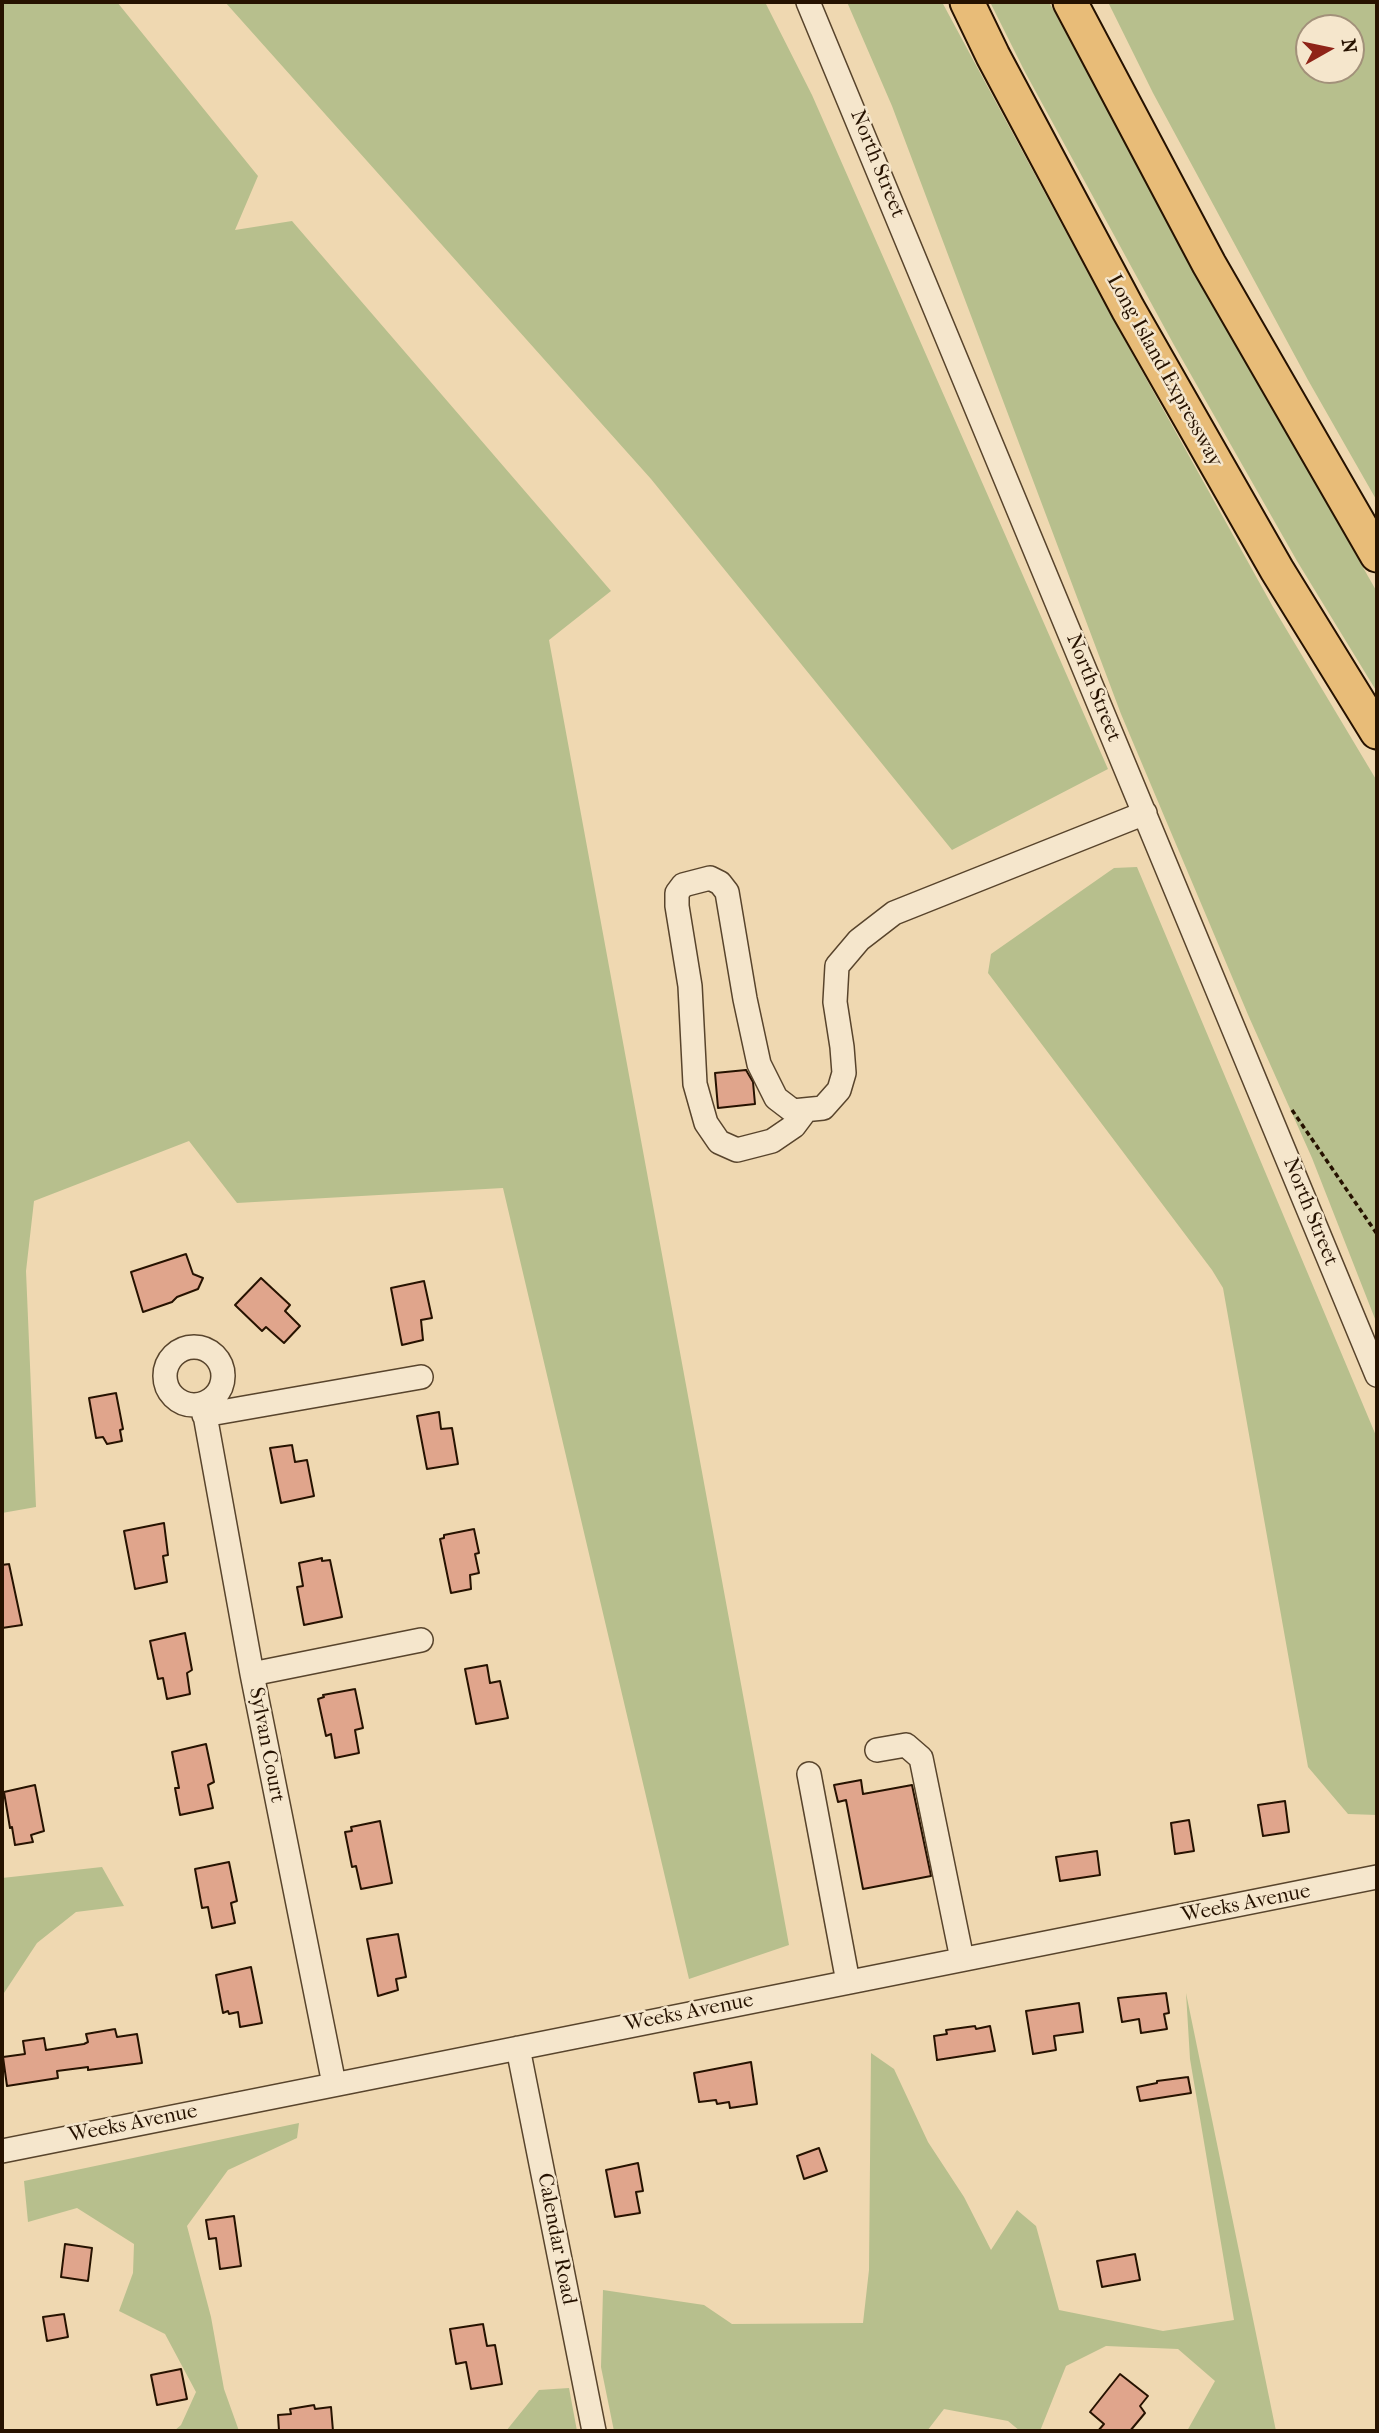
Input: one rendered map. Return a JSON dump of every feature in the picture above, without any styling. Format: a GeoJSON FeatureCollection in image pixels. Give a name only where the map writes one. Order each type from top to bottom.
{"type":"FeatureCollection","features":[{"type":"Feature","properties":{"kind":"highway","name":"Long Island Expressway"},"geometry":{"type":"LineString","coordinates":[[967,2],[1128,309],[1277,570],[1377,732]]}},
{"type":"Feature","properties":{"kind":"highway"},"geometry":{"type":"LineString","coordinates":[[1070,2],[1209,264],[1377,555]]}},
{"type":"Feature","properties":{"kind":"street","name":"North Street"},"geometry":{"type":"LineString","coordinates":[[808,2],[1377,1375]]}},
{"type":"Feature","properties":{"kind":"street"},"geometry":{"type":"LineString","coordinates":[[806,1110],[794,1126],[772,1142],[737,1150],[719,1142],[706,1123],[695,1084],[690,986],[677,906],[677,893],[683,886],[710,878],[720,883],[727,892],[759,1064],[776,1098],[793,1111],[823,1108],[839,1090],[844,1073],[835,1002],[837,967],[859,940],[894,913],[1145,813]]}},
{"type":"Feature","properties":{"kind":"street","name":"Sylvan Court"},"geometry":{"type":"LineString","coordinates":[[334,2084],[252,1674],[204,1410],[421,1377]]}},
{"type":"Feature","properties":{"kind":"street"},"geometry":{"type":"LineString","coordinates":[[252,1674],[421,1640]]}},
{"type":"Feature","properties":{"kind":"street"},"geometry":{"type":"LineString","coordinates":[[877,1750],[906,1745],[921,1758],[962,1959]]}},
{"type":"Feature","properties":{"kind":"street"},"geometry":{"type":"LineString","coordinates":[[809,1774],[848,1982]]}},
{"type":"Feature","properties":{"kind":"street","name":"Weeks Avenue"},"geometry":{"type":"LineString","coordinates":[[2,2151],[1377,1877]]}},
{"type":"Feature","properties":{"kind":"street","name":"Calendar Road"},"geometry":{"type":"LineString","coordinates":[[518,2048],[594,2431]]}},
{"type":"Feature","properties":{"kind":"path"},"geometry":{"type":"LineString","coordinates":[[1285,1100],[1377,1234]]}},
{"type":"Feature","properties":{"kind":"green space"},"geometry":{"type":"Polygon","coordinates":[[[2,2],[117,2],[258,176],[235,230],[292,221],[611,591],[549,640],[789,1945],[689,1979],[503,1188],[237,1203],[189,1141],[34,1201],[26,1271],[36,1507],[2,1513],[2,2]]]}},
{"type":"Feature","properties":{"kind":"green space"},"geometry":{"type":"Polygon","coordinates":[[[225,2],[765,2],[812,95],[1108,769],[952,850],[651,479],[225,2]]]}},
{"type":"Feature","properties":{"kind":"green space"},"geometry":{"type":"Polygon","coordinates":[[[847,2],[942,2],[1103,301],[1273,607],[1377,781],[1377,1324],[1312,1158],[1249,1017],[1121,714],[892,106],[847,2]]]}},
{"type":"Feature","properties":{"kind":"green space"},"geometry":{"type":"Polygon","coordinates":[[[990,2],[1049,2],[1195,272],[1377,592],[1377,692],[1297,561],[1174,345],[1025,72],[990,2]]]}},
{"type":"Feature","properties":{"kind":"green space"},"geometry":{"type":"Polygon","coordinates":[[[1108,2],[1377,2],[1377,501],[1308,380],[1153,93],[1108,2]]]}},
{"type":"Feature","properties":{"kind":"green space"},"geometry":{"type":"Polygon","coordinates":[[[1137,867],[1377,1438],[1377,1815],[1348,1814],[1308,1767],[1223,1288],[988,973],[991,954],[1114,868],[1137,867]]]}},
{"type":"Feature","properties":{"kind":"green space"},"geometry":{"type":"Polygon","coordinates":[[[102,1867],[124,1906],[76,1912],[37,1943],[2,1996],[2,1878],[102,1867]]]}},
{"type":"Feature","properties":{"kind":"green space"},"geometry":{"type":"Polygon","coordinates":[[[1186,1993],[1276,2431],[1187,2431],[1215,2381],[1178,2349],[1106,2346],[1066,2366],[1040,2431],[1020,2431],[1008,2421],[944,2409],[927,2431],[614,2431],[601,2367],[603,2290],[704,2305],[732,2324],[863,2323],[869,2270],[871,2053],[894,2069],[928,2142],[964,2197],[991,2250],[1017,2210],[1036,2226],[1059,2310],[1163,2331],[1234,2320],[1190,2059],[1186,1993]]]}},
{"type":"Feature","properties":{"kind":"green space"},"geometry":{"type":"Polygon","coordinates":[[[299,2123],[297,2138],[228,2170],[187,2226],[211,2317],[224,2389],[239,2431],[174,2431],[181,2425],[196,2392],[165,2334],[119,2311],[133,2273],[134,2244],[77,2208],[28,2222],[24,2181],[299,2123]]]}},
{"type":"Feature","properties":{"kind":"green space"},"geometry":{"type":"Polygon","coordinates":[[[569,2388],[577,2431],[506,2431],[539,2390],[569,2388]]]}},
{"type":"Feature","properties":{"kind":"building"},"geometry":{"type":"Polygon","coordinates":[[[746,1070],[753,1082],[755,1104],[718,1108],[715,1073],[746,1070]]]}},
{"type":"Feature","properties":{"kind":"building"},"geometry":{"type":"Polygon","coordinates":[[[186,1254],[193,1274],[203,1278],[198,1289],[143,1312],[131,1272],[186,1254]]]}},
{"type":"Feature","properties":{"kind":"building"},"geometry":{"type":"Polygon","coordinates":[[[261,1278],[290,1305],[285,1311],[300,1326],[284,1343],[266,1327],[262,1331],[235,1305],[261,1278]]]}},
{"type":"Feature","properties":{"kind":"building"},"geometry":{"type":"Polygon","coordinates":[[[424,1281],[432,1318],[421,1320],[423,1340],[402,1345],[391,1288],[424,1281]]]}},
{"type":"Feature","properties":{"kind":"building"},"geometry":{"type":"Polygon","coordinates":[[[116,1393],[123,1429],[120,1430],[122,1441],[107,1444],[103,1437],[96,1438],[89,1398],[116,1393]]]}},
{"type":"Feature","properties":{"kind":"building"},"geometry":{"type":"Polygon","coordinates":[[[439,1412],[441,1429],[452,1428],[458,1464],[427,1469],[417,1416],[439,1412]]]}},
{"type":"Feature","properties":{"kind":"building"},"geometry":{"type":"Polygon","coordinates":[[[292,1445],[295,1462],[307,1460],[314,1496],[281,1503],[270,1448],[292,1445]]]}},
{"type":"Feature","properties":{"kind":"building"},"geometry":{"type":"Polygon","coordinates":[[[164,1523],[168,1555],[163,1556],[167,1582],[135,1589],[124,1531],[164,1523]]]}},
{"type":"Feature","properties":{"kind":"building"},"geometry":{"type":"Polygon","coordinates":[[[474,1529],[479,1553],[475,1554],[479,1573],[470,1575],[471,1589],[451,1593],[440,1539],[444,1538],[444,1535],[474,1529]]]}},
{"type":"Feature","properties":{"kind":"building"},"geometry":{"type":"Polygon","coordinates":[[[322,1558],[322,1561],[330,1560],[342,1617],[304,1625],[297,1587],[303,1586],[299,1563],[322,1558]]]}},
{"type":"Feature","properties":{"kind":"building"},"geometry":{"type":"Polygon","coordinates":[[[9,1564],[22,1625],[2,1628],[2,1565],[9,1564]]]}},
{"type":"Feature","properties":{"kind":"building"},"geometry":{"type":"Polygon","coordinates":[[[185,1633],[192,1670],[187,1673],[190,1694],[167,1699],[163,1678],[158,1679],[150,1641],[185,1633]]]}},
{"type":"Feature","properties":{"kind":"building"},"geometry":{"type":"Polygon","coordinates":[[[487,1665],[490,1683],[500,1681],[508,1718],[476,1724],[465,1669],[487,1665]]]}},
{"type":"Feature","properties":{"kind":"building"},"geometry":{"type":"Polygon","coordinates":[[[355,1689],[363,1728],[355,1730],[359,1753],[335,1758],[331,1734],[326,1736],[318,1699],[324,1697],[323,1695],[355,1689]]]}},
{"type":"Feature","properties":{"kind":"building"},"geometry":{"type":"Polygon","coordinates":[[[206,1744],[214,1782],[208,1785],[213,1808],[180,1815],[175,1788],[179,1788],[172,1752],[206,1744]]]}},
{"type":"Feature","properties":{"kind":"building"},"geometry":{"type":"Polygon","coordinates":[[[861,1780],[863,1794],[912,1785],[931,1876],[863,1889],[846,1800],[838,1802],[834,1785],[861,1780]]]}},
{"type":"Feature","properties":{"kind":"building"},"geometry":{"type":"Polygon","coordinates":[[[35,1785],[44,1831],[31,1835],[33,1842],[15,1845],[4,1792],[35,1785]]]}},
{"type":"Feature","properties":{"kind":"building"},"geometry":{"type":"Polygon","coordinates":[[[1285,1801],[1289,1832],[1263,1836],[1258,1805],[1285,1801]]]}},
{"type":"Feature","properties":{"kind":"building"},"geometry":{"type":"Polygon","coordinates":[[[1189,1820],[1194,1851],[1175,1854],[1171,1823],[1189,1820]]]}},
{"type":"Feature","properties":{"kind":"building"},"geometry":{"type":"Polygon","coordinates":[[[380,1821],[392,1883],[361,1889],[356,1866],[352,1867],[345,1832],[352,1831],[351,1827],[380,1821]]]}},
{"type":"Feature","properties":{"kind":"building"},"geometry":{"type":"Polygon","coordinates":[[[1097,1851],[1100,1875],[1060,1881],[1056,1857],[1097,1851]]]}},
{"type":"Feature","properties":{"kind":"building"},"geometry":{"type":"Polygon","coordinates":[[[229,1862],[237,1901],[231,1903],[235,1923],[212,1928],[208,1907],[202,1908],[195,1869],[229,1862]]]}},
{"type":"Feature","properties":{"kind":"building"},"geometry":{"type":"Polygon","coordinates":[[[398,1934],[406,1977],[396,1979],[398,1990],[378,1996],[367,1939],[398,1934]]]}},
{"type":"Feature","properties":{"kind":"building"},"geometry":{"type":"Polygon","coordinates":[[[251,1967],[262,2023],[240,2027],[238,2012],[223,2013],[216,1975],[251,1967]]]}},
{"type":"Feature","properties":{"kind":"building"},"geometry":{"type":"Polygon","coordinates":[[[1166,1993],[1169,2013],[1164,2014],[1167,2029],[1141,2033],[1139,2019],[1122,2022],[1118,1998],[1166,1993]]]}},
{"type":"Feature","properties":{"kind":"building"},"geometry":{"type":"Polygon","coordinates":[[[1079,2003],[1083,2032],[1054,2036],[1056,2050],[1033,2054],[1026,2011],[1079,2003]]]}},
{"type":"Feature","properties":{"kind":"building"},"geometry":{"type":"Polygon","coordinates":[[[975,2026],[976,2029],[990,2026],[995,2051],[937,2060],[934,2036],[947,2034],[946,2030],[975,2026]]]}},
{"type":"Feature","properties":{"kind":"building"},"geometry":{"type":"Polygon","coordinates":[[[115,2029],[117,2037],[137,2034],[142,2063],[57,2071],[58,2078],[7,2086],[3,2057],[25,2054],[23,2041],[44,2038],[46,2050],[84,2044],[88,2042],[86,2034],[115,2029]]]}},
{"type":"Feature","properties":{"kind":"building"},"geometry":{"type":"Polygon","coordinates":[[[751,2062],[757,2104],[730,2108],[729,2102],[699,2102],[694,2073],[751,2062]]]}},
{"type":"Feature","properties":{"kind":"building"},"geometry":{"type":"Polygon","coordinates":[[[1188,2077],[1191,2093],[1140,2101],[1137,2087],[1188,2077]]]}},
{"type":"Feature","properties":{"kind":"building"},"geometry":{"type":"Polygon","coordinates":[[[819,2148],[827,2171],[804,2179],[797,2156],[819,2148]]]}},
{"type":"Feature","properties":{"kind":"building"},"geometry":{"type":"Polygon","coordinates":[[[638,2163],[643,2191],[636,2192],[640,2213],[615,2217],[606,2170],[638,2163]]]}},
{"type":"Feature","properties":{"kind":"building"},"geometry":{"type":"Polygon","coordinates":[[[234,2216],[241,2266],[220,2269],[216,2238],[209,2239],[206,2220],[234,2216]]]}},
{"type":"Feature","properties":{"kind":"building"},"geometry":{"type":"Polygon","coordinates":[[[65,2244],[92,2248],[88,2281],[61,2277],[65,2244]]]}},
{"type":"Feature","properties":{"kind":"building"},"geometry":{"type":"Polygon","coordinates":[[[1135,2254],[1140,2280],[1102,2287],[1097,2261],[1135,2254]]]}},
{"type":"Feature","properties":{"kind":"building"},"geometry":{"type":"Polygon","coordinates":[[[64,2314],[68,2337],[47,2341],[43,2317],[64,2314]]]}},
{"type":"Feature","properties":{"kind":"building"},"geometry":{"type":"Polygon","coordinates":[[[483,2324],[487,2346],[495,2345],[502,2384],[471,2389],[466,2362],[456,2364],[450,2329],[483,2324]]]}},
{"type":"Feature","properties":{"kind":"building"},"geometry":{"type":"Polygon","coordinates":[[[181,2369],[187,2399],[157,2405],[151,2375],[181,2369]]]}},
{"type":"Feature","properties":{"kind":"building"},"geometry":{"type":"Polygon","coordinates":[[[1120,2374],[1148,2396],[1140,2406],[1145,2413],[1130,2431],[1098,2431],[1104,2424],[1090,2412],[1120,2374]]]}},
{"type":"Feature","properties":{"kind":"building"},"geometry":{"type":"Polygon","coordinates":[[[314,2405],[315,2409],[331,2407],[333,2431],[279,2431],[278,2415],[291,2414],[290,2409],[314,2405]]]}}]}
